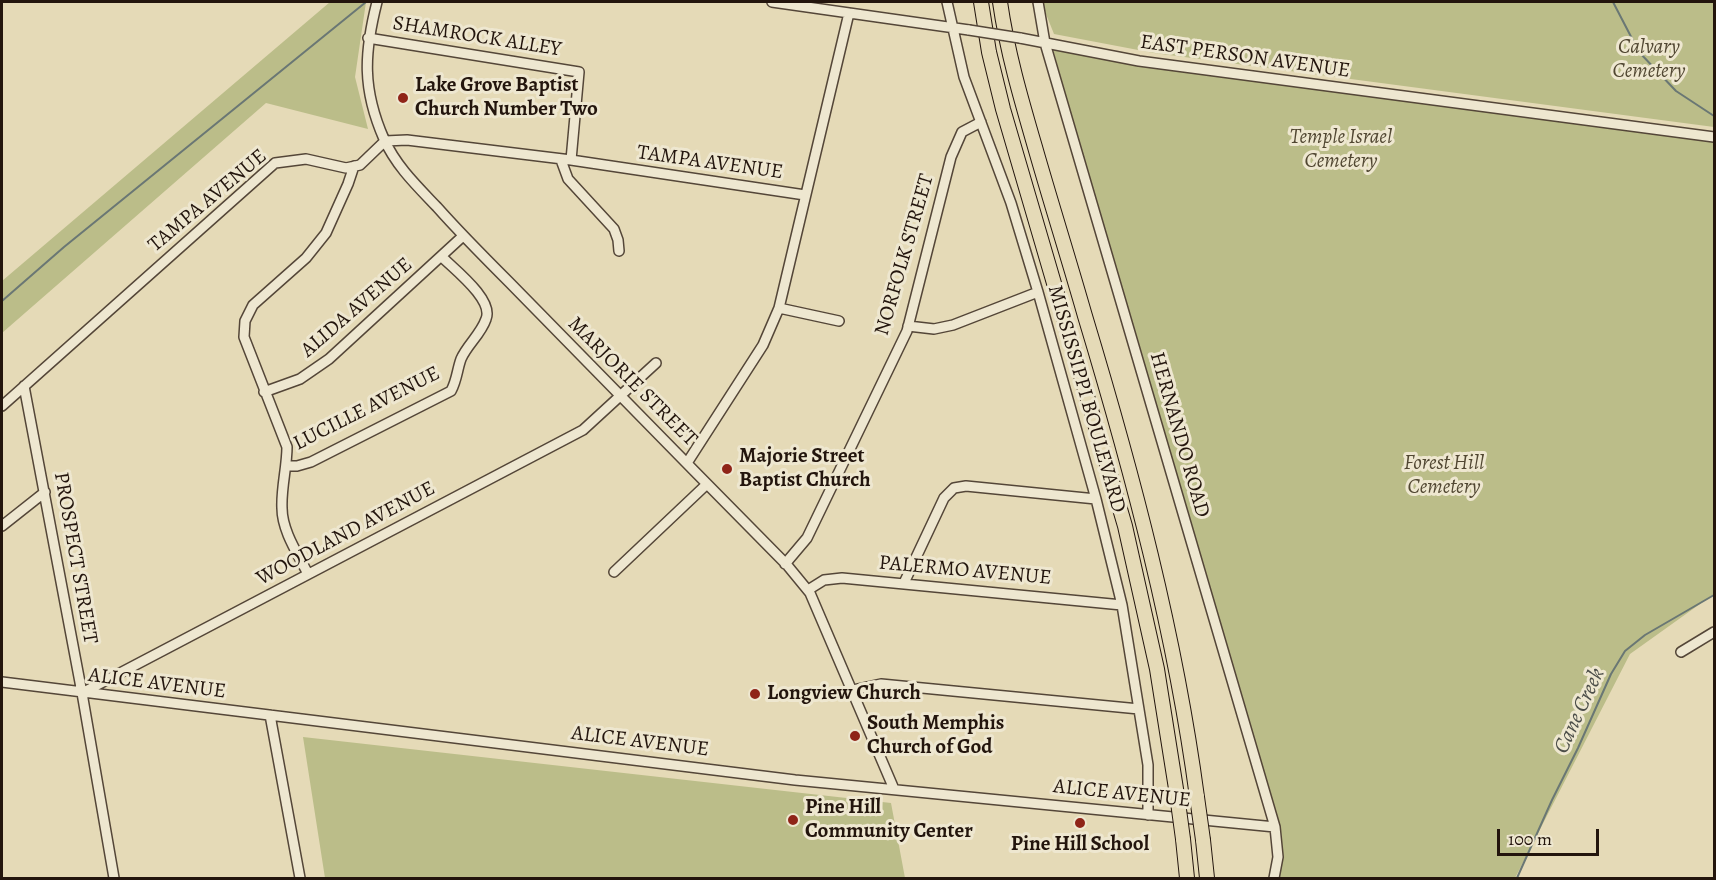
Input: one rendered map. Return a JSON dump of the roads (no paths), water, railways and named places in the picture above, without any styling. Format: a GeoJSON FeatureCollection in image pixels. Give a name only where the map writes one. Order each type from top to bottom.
{"type":"FeatureCollection","features":[{"type":"Feature","properties":{"kind":"highway"},"geometry":{"type":"LineString","coordinates":[[981,2],[989,52],[1000,98],[1125,526],[1157,669],[1177,795],[1186,879]]}},
{"type":"Feature","properties":{"kind":"highway"},"geometry":{"type":"LineString","coordinates":[[1000,2],[1025,113],[1144,521],[1180,684],[1208,879]]}},
{"type":"Feature","properties":{"kind":"street","name":"MARJORIE STREET"},"geometry":{"type":"LineString","coordinates":[[377,2],[368,38],[369,90],[385,141],[402,170],[808,590],[894,789]]}},
{"type":"Feature","properties":{"kind":"street","name":"EAST PERSON AVENUE"},"geometry":{"type":"LineString","coordinates":[[772,2],[952,27],[1140,61],[1714,137]]}},
{"type":"Feature","properties":{"kind":"street","name":"MISSISSIPPI BOULEVARD"},"geometry":{"type":"LineString","coordinates":[[947,2],[964,76],[1011,202],[1096,499],[1122,605],[1148,765],[1148,815]]}},
{"type":"Feature","properties":{"kind":"street","name":"HERNANDO ROAD"},"geometry":{"type":"LineString","coordinates":[[1038,2],[1045,43],[1275,827],[1278,857],[1274,879]]}},
{"type":"Feature","properties":{"kind":"street"},"geometry":{"type":"LineString","coordinates":[[687,463],[763,345],[779,308],[849,13]]}},
{"type":"Feature","properties":{"kind":"street","name":"SHAMROCK ALLEY"},"geometry":{"type":"LineString","coordinates":[[368,38],[579,72],[566,160]]}},
{"type":"Feature","properties":{"kind":"street","name":"NORFOLK STREET"},"geometry":{"type":"LineString","coordinates":[[785,564],[807,538],[908,326],[951,157],[962,132],[981,122]]}},
{"type":"Feature","properties":{"kind":"street","name":"TAMPA AVENUE"},"geometry":{"type":"LineString","coordinates":[[385,141],[406,140],[566,160],[805,195]]}},
{"type":"Feature","properties":{"kind":"street"},"geometry":{"type":"LineString","coordinates":[[308,574],[286,528],[282,509],[287,447],[244,337],[245,321],[253,305],[306,258],[326,233],[354,166],[360,165],[385,141]]}},
{"type":"Feature","properties":{"kind":"street","name":"TAMPA AVENUE"},"geometry":{"type":"LineString","coordinates":[[24,386],[275,163],[306,159],[346,168],[354,166]]}},
{"type":"Feature","properties":{"kind":"street"},"geometry":{"type":"LineString","coordinates":[[566,160],[568,179],[614,229],[619,251]]}},
{"type":"Feature","properties":{"kind":"street","name":"ALIDA AVENUE"},"geometry":{"type":"LineString","coordinates":[[264,393],[300,379],[329,359],[464,236]]}},
{"type":"Feature","properties":{"kind":"street","name":"LUCILLE AVENUE"},"geometry":{"type":"LineString","coordinates":[[287,466],[311,462],[451,391],[457,381],[461,360],[486,320],[488,312],[486,303],[479,294],[442,257]]}},
{"type":"Feature","properties":{"kind":"street"},"geometry":{"type":"LineString","coordinates":[[908,326],[934,329],[953,325],[1038,292]]}},
{"type":"Feature","properties":{"kind":"street"},"geometry":{"type":"LineString","coordinates":[[779,308],[839,321]]}},
{"type":"Feature","properties":{"kind":"street","name":"WOODLAND AVENUE"},"geometry":{"type":"LineString","coordinates":[[82,693],[584,430],[656,363]]}},
{"type":"Feature","properties":{"kind":"street"},"geometry":{"type":"LineString","coordinates":[[2,406],[24,386]]}},
{"type":"Feature","properties":{"kind":"street","name":"PROSPECT STREET"},"geometry":{"type":"LineString","coordinates":[[24,386],[82,693],[114,879]]}},
{"type":"Feature","properties":{"kind":"street"},"geometry":{"type":"LineString","coordinates":[[614,572],[707,484]]}},
{"type":"Feature","properties":{"kind":"street"},"geometry":{"type":"LineString","coordinates":[[904,583],[944,498],[954,488],[966,486],[1096,499]]}},
{"type":"Feature","properties":{"kind":"street"},"geometry":{"type":"LineString","coordinates":[[2,526],[45,492]]}},
{"type":"Feature","properties":{"kind":"street","name":"PALERMO AVENUE"},"geometry":{"type":"LineString","coordinates":[[808,590],[824,579],[832,578],[1122,605]]}},
{"type":"Feature","properties":{"kind":"street"},"geometry":{"type":"LineString","coordinates":[[1681,652],[1714,632]]}},
{"type":"Feature","properties":{"kind":"street","name":"ALICE AVENUE"},"geometry":{"type":"LineString","coordinates":[[2,682],[783,779],[1275,827]]}},
{"type":"Feature","properties":{"kind":"street"},"geometry":{"type":"LineString","coordinates":[[853,690],[881,684],[1139,709]]}},
{"type":"Feature","properties":{"kind":"street"},"geometry":{"type":"LineString","coordinates":[[270,716],[300,879]]}},
{"type":"Feature","properties":{"kind":"waterway"},"geometry":{"type":"LineString","coordinates":[[2,301],[64,247],[366,2]]}},
{"type":"Feature","properties":{"kind":"waterway"},"geometry":{"type":"LineString","coordinates":[[1613,2],[1639,52],[1676,91],[1714,116]]}},
{"type":"Feature","properties":{"kind":"waterway","name":"Cane Creek"},"geometry":{"type":"LineString","coordinates":[[1517,878],[1611,674],[1625,651],[1645,635],[1714,595]]}},
{"type":"Feature","properties":{"kind":"place","name":"Lake Grove Baptist Church Number Two"},"geometry":{"type":"Point","coordinates":[403,98]}},
{"type":"Feature","properties":{"kind":"place","name":"Majorie Street Baptist Church"},"geometry":{"type":"Point","coordinates":[727,469]}},
{"type":"Feature","properties":{"kind":"place","name":"Longview Church"},"geometry":{"type":"Point","coordinates":[755,694]}},
{"type":"Feature","properties":{"kind":"place","name":"South Memphis Church of God"},"geometry":{"type":"Point","coordinates":[855,736]}},
{"type":"Feature","properties":{"kind":"place","name":"Pine Hill Community Center"},"geometry":{"type":"Point","coordinates":[793,820]}},
{"type":"Feature","properties":{"kind":"place","name":"Pine Hill School"},"geometry":{"type":"Point","coordinates":[1080,823]}},
{"type":"Feature","properties":{"kind":"park label","name":"Calvary Cemetery"},"geometry":{"type":"Point","coordinates":[1649,60]}},
{"type":"Feature","properties":{"kind":"park label","name":"Temple Israel Cemetery"},"geometry":{"type":"Point","coordinates":[1341,150]}},
{"type":"Feature","properties":{"kind":"park label","name":"Forest Hill Cemetery"},"geometry":{"type":"Point","coordinates":[1444,476]}}]}
